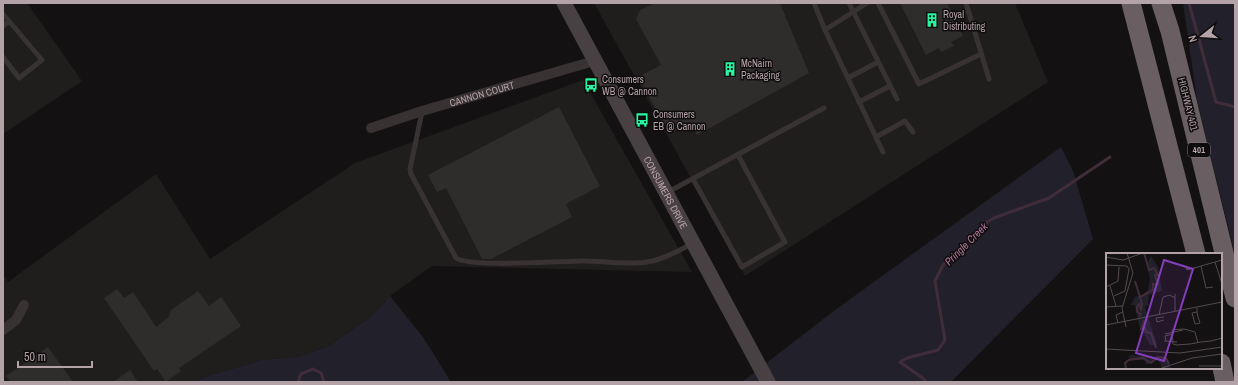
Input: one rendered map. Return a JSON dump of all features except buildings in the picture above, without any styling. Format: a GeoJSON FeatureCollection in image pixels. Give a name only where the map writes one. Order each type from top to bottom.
{"type":"FeatureCollection","features":[{"type":"Feature","properties":{"kind":"highway"},"geometry":{"type":"LineString","coordinates":[[1131,3],[1196,253]]}},
{"type":"Feature","properties":{"kind":"highway","name":"HIGHWAY 401"},"geometry":{"type":"LineString","coordinates":[[1161,3],[1170,30],[1235,298]]}},
{"type":"Feature","properties":{"kind":"highway"},"geometry":{"type":"LineString","coordinates":[[1222,368],[1225,382]]}},
{"type":"Feature","properties":{"kind":"main road","name":"CONSUMERS DRIVE"},"geometry":{"type":"LineString","coordinates":[[564,3],[768,382]]}},
{"type":"Feature","properties":{"kind":"street","name":"CANNON COURT"},"geometry":{"type":"LineString","coordinates":[[371,128],[422,111],[594,61]]}},
{"type":"Feature","properties":{"kind":"street"},"geometry":{"type":"LineString","coordinates":[[3,330],[16,320],[24,305]]}},
{"type":"Feature","properties":{"kind":"lane"},"geometry":{"type":"LineString","coordinates":[[814,3],[825,30],[883,152]]}},
{"type":"Feature","properties":{"kind":"lane"},"geometry":{"type":"LineString","coordinates":[[849,3],[897,100]]}},
{"type":"Feature","properties":{"kind":"lane"},"geometry":{"type":"LineString","coordinates":[[825,30],[867,3]]}},
{"type":"Feature","properties":{"kind":"lane"},"geometry":{"type":"LineString","coordinates":[[878,3],[919,84],[981,54]]}},
{"type":"Feature","properties":{"kind":"lane"},"geometry":{"type":"LineString","coordinates":[[966,3],[989,79]]}},
{"type":"Feature","properties":{"kind":"lane"},"geometry":{"type":"LineString","coordinates":[[3,14],[42,60],[19,78],[3,58]]}},
{"type":"Feature","properties":{"kind":"lane"},"geometry":{"type":"LineString","coordinates":[[3,26],[9,21]]}},
{"type":"Feature","properties":{"kind":"lane"},"geometry":{"type":"LineString","coordinates":[[848,78],[878,62]]}},
{"type":"Feature","properties":{"kind":"lane"},"geometry":{"type":"LineString","coordinates":[[859,102],[890,86]]}},
{"type":"Feature","properties":{"kind":"lane"},"geometry":{"type":"LineString","coordinates":[[666,194],[824,108]]}},
{"type":"Feature","properties":{"kind":"lane"},"geometry":{"type":"LineString","coordinates":[[422,111],[410,169],[411,174],[456,258],[460,260],[482,263],[585,261],[634,263],[661,259],[693,244]]}},
{"type":"Feature","properties":{"kind":"lane"},"geometry":{"type":"LineString","coordinates":[[876,137],[905,121],[913,132]]}},
{"type":"Feature","properties":{"kind":"lane"},"geometry":{"type":"LineString","coordinates":[[693,179],[742,267],[785,242],[738,155]]}},
{"type":"Feature","properties":{"kind":"shaded area"},"geometry":{"type":"Polygon","coordinates":[[[3,3],[27,3],[82,81],[3,134],[3,3]]]}},
{"type":"Feature","properties":{"kind":"shaded area"},"geometry":{"type":"Polygon","coordinates":[[[594,3],[1015,3],[1048,82],[745,276],[594,3]]]}},
{"type":"Feature","properties":{"kind":"shaded area"},"geometry":{"type":"Polygon","coordinates":[[[1183,3],[1235,3],[1235,255],[1197,100],[1183,3]]]}},
{"type":"Feature","properties":{"kind":"shaded area"},"geometry":{"type":"Polygon","coordinates":[[[583,80],[692,272],[432,266],[390,296],[372,316],[327,347],[297,357],[262,360],[204,377],[196,382],[3,382],[3,275],[8,282],[156,174],[210,259],[355,163],[583,80]]]}},
{"type":"Feature","properties":{"kind":"shaded area"},"geometry":{"type":"Polygon","coordinates":[[[1061,147],[1073,171],[1093,239],[951,382],[742,382],[835,310],[1061,147]]]}},
{"type":"Feature","properties":{"kind":"shaded area"},"geometry":{"type":"Polygon","coordinates":[[[390,296],[423,337],[451,382],[196,382],[204,377],[262,360],[297,357],[327,347],[372,316],[390,296]]]}},
{"type":"Feature","properties":{"kind":"waterway"},"geometry":{"type":"LineString","coordinates":[[1189,3],[1216,102],[1235,107]]}},
{"type":"Feature","properties":{"kind":"waterway","name":"Pringle Creek"},"geometry":{"type":"LineString","coordinates":[[926,382],[900,362],[907,358],[938,350],[945,340],[935,281],[943,265],[969,243],[982,225],[994,218],[1049,198],[1110,157]]}},
{"type":"Feature","properties":{"kind":"waterway","name":"Pringle Creek"},"geometry":{"type":"LineString","coordinates":[[298,382],[301,374],[313,369],[321,373],[324,382]]}},
{"type":"Feature","properties":{"kind":"place","name":"Royal Distributing"},"geometry":{"type":"Point","coordinates":[932,20]}},
{"type":"Feature","properties":{"kind":"place","name":"McNairn Packaging"},"geometry":{"type":"Point","coordinates":[730,69]}},
{"type":"Feature","properties":{"kind":"place","name":"Consumers WB @ Cannon"},"geometry":{"type":"Point","coordinates":[591,85]}},
{"type":"Feature","properties":{"kind":"place","name":"Consumers EB @ Cannon"},"geometry":{"type":"Point","coordinates":[642,120]}}]}
